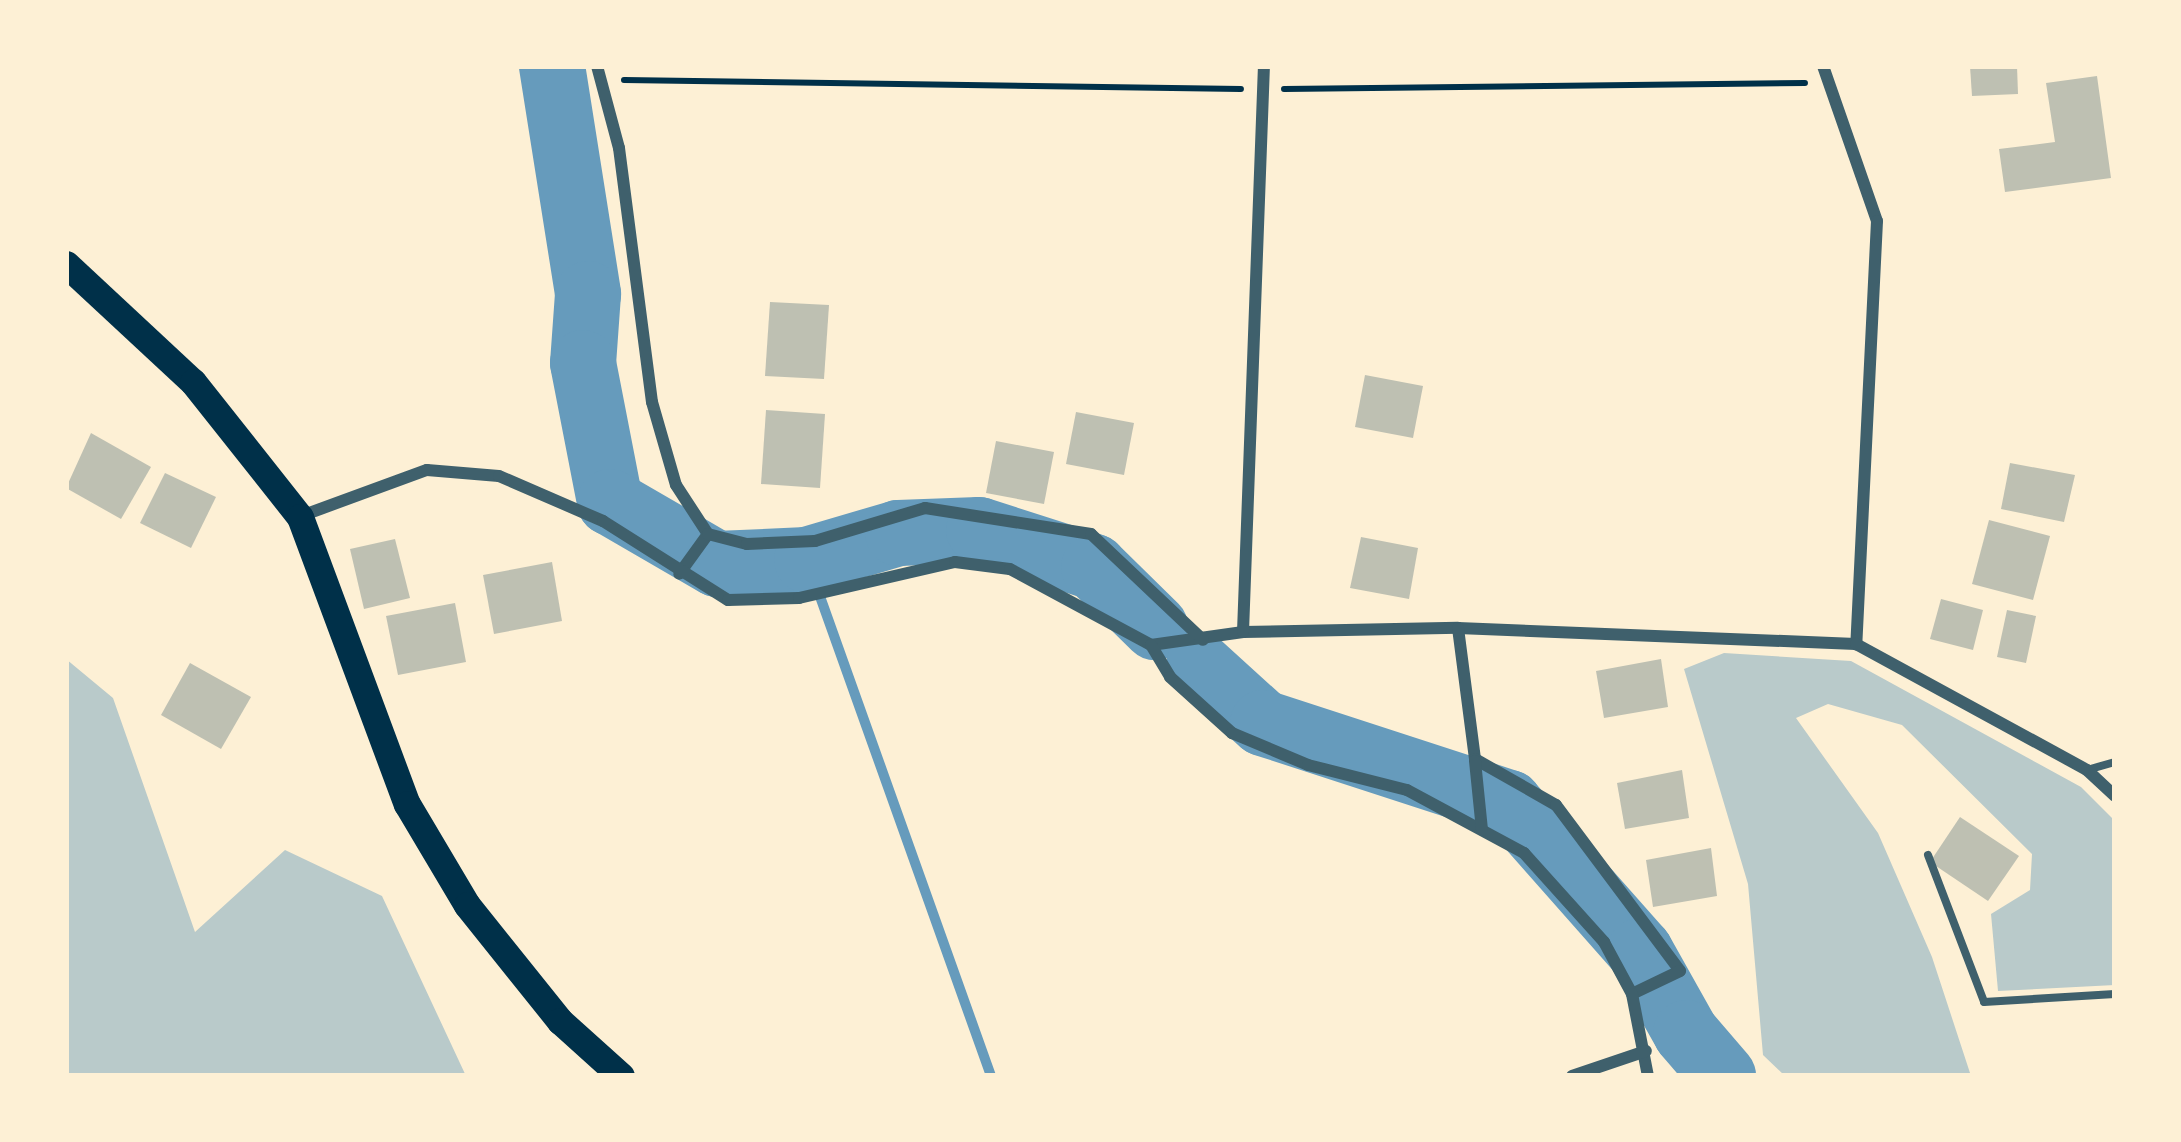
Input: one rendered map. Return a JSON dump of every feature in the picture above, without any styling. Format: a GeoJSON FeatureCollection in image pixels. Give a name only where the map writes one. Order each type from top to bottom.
{"type":"FeatureCollection","features":[{"type":"Feature","properties":{"kind":"main road"},"geometry":{"type":"LineString","coordinates":[[66,265],[193,382],[300,517],[407,804],[467,905],[560,1021],[621,1076]]}},
{"type":"Feature","properties":{"kind":"street"},"geometry":{"type":"LineString","coordinates":[[1243,632],[1264,66]]}},
{"type":"Feature","properties":{"kind":"street"},"geometry":{"type":"LineString","coordinates":[[1823,66],[1876,221],[1856,644]]}},
{"type":"Feature","properties":{"kind":"street"},"geometry":{"type":"LineString","coordinates":[[600,73],[619,148],[652,402],[676,485],[705,538]]}},
{"type":"Feature","properties":{"kind":"street"},"geometry":{"type":"LineString","coordinates":[[300,517],[427,470],[499,476],[603,520],[728,600],[799,598],[955,562],[1010,569],[1151,645],[1170,677],[1232,733],[1308,765],[1407,790],[1524,853],[1604,942],[1632,994],[1648,1076]]}},
{"type":"Feature","properties":{"kind":"street"},"geometry":{"type":"LineString","coordinates":[[705,538],[747,544],[814,541],[925,508],[1090,534],[1203,640]]}},
{"type":"Feature","properties":{"kind":"street"},"geometry":{"type":"LineString","coordinates":[[682,570],[705,538]]}},
{"type":"Feature","properties":{"kind":"street"},"geometry":{"type":"LineString","coordinates":[[1459,628],[1474,759],[1481,778],[1482,830]]}},
{"type":"Feature","properties":{"kind":"street"},"geometry":{"type":"LineString","coordinates":[[1151,645],[1243,632],[1459,628],[1856,644],[2087,770],[2115,796]]}},
{"type":"Feature","properties":{"kind":"street"},"geometry":{"type":"LineString","coordinates":[[1474,759],[1556,805],[1680,971],[1632,994]]}},
{"type":"Feature","properties":{"kind":"street"},"geometry":{"type":"LineString","coordinates":[[1572,1076],[1646,1051]]}},
{"type":"Feature","properties":{"kind":"lane"},"geometry":{"type":"LineString","coordinates":[[2087,770],[2115,762]]}},
{"type":"Feature","properties":{"kind":"lane"},"geometry":{"type":"LineString","coordinates":[[1928,855],[1984,1002],[2115,994]]}},
{"type":"Feature","properties":{"kind":"path"},"geometry":{"type":"LineString","coordinates":[[600,73],[1263,89],[1828,83]]}},
{"type":"Feature","properties":{"kind":"shaded area"},"geometry":{"type":"Polygon","coordinates":[[[1724,653],[1851,661],[2081,787],[2115,821],[2115,985],[1998,991],[1991,914],[2030,890],[2032,854],[1902,725],[1828,704],[1796,718],[1878,833],[1932,957],[1971,1076],[1785,1076],[1763,1055],[1748,884],[1684,669],[1724,653]]]}},
{"type":"Feature","properties":{"kind":"shaded area"},"geometry":{"type":"Polygon","coordinates":[[[66,659],[113,698],[195,932],[285,850],[382,896],[466,1076],[66,1076],[66,659]]]}},
{"type":"Feature","properties":{"kind":"building"},"geometry":{"type":"Polygon","coordinates":[[[1970,66],[2017,66],[2018,94],[1972,96],[1970,66]]]}},
{"type":"Feature","properties":{"kind":"building"},"geometry":{"type":"Polygon","coordinates":[[[2097,76],[2111,178],[2005,192],[1999,149],[2055,142],[2046,83],[2097,76]]]}},
{"type":"Feature","properties":{"kind":"building"},"geometry":{"type":"Polygon","coordinates":[[[770,302],[829,305],[824,379],[765,376],[770,302]]]}},
{"type":"Feature","properties":{"kind":"building"},"geometry":{"type":"Polygon","coordinates":[[[1365,375],[1423,386],[1413,438],[1355,427],[1365,375]]]}},
{"type":"Feature","properties":{"kind":"building"},"geometry":{"type":"Polygon","coordinates":[[[766,410],[825,414],[820,488],[761,484],[766,410]]]}},
{"type":"Feature","properties":{"kind":"building"},"geometry":{"type":"Polygon","coordinates":[[[1076,412],[1134,423],[1124,475],[1066,464],[1076,412]]]}},
{"type":"Feature","properties":{"kind":"building"},"geometry":{"type":"Polygon","coordinates":[[[91,433],[151,467],[121,519],[66,488],[91,433]]]}},
{"type":"Feature","properties":{"kind":"building"},"geometry":{"type":"Polygon","coordinates":[[[996,441],[1054,452],[1044,504],[986,493],[996,441]]]}},
{"type":"Feature","properties":{"kind":"building"},"geometry":{"type":"Polygon","coordinates":[[[2010,463],[2075,475],[2064,522],[2001,509],[2010,463]]]}},
{"type":"Feature","properties":{"kind":"building"},"geometry":{"type":"Polygon","coordinates":[[[165,473],[216,497],[191,548],[140,523],[165,473]]]}},
{"type":"Feature","properties":{"kind":"building"},"geometry":{"type":"Polygon","coordinates":[[[1989,520],[2050,536],[2033,600],[1972,584],[1989,520]]]}},
{"type":"Feature","properties":{"kind":"building"},"geometry":{"type":"Polygon","coordinates":[[[1361,537],[1418,548],[1409,599],[1350,588],[1361,537]]]}},
{"type":"Feature","properties":{"kind":"building"},"geometry":{"type":"Polygon","coordinates":[[[395,539],[410,598],[364,609],[350,549],[395,539]]]}},
{"type":"Feature","properties":{"kind":"building"},"geometry":{"type":"Polygon","coordinates":[[[552,562],[562,621],[494,634],[483,575],[552,562]]]}},
{"type":"Feature","properties":{"kind":"building"},"geometry":{"type":"Polygon","coordinates":[[[1941,599],[1983,610],[1973,650],[1930,639],[1941,599]]]}},
{"type":"Feature","properties":{"kind":"building"},"geometry":{"type":"Polygon","coordinates":[[[455,603],[466,662],[398,675],[386,616],[455,603]]]}},
{"type":"Feature","properties":{"kind":"building"},"geometry":{"type":"Polygon","coordinates":[[[2007,610],[2036,616],[2026,663],[1997,657],[2007,610]]]}},
{"type":"Feature","properties":{"kind":"building"},"geometry":{"type":"Polygon","coordinates":[[[1661,659],[1668,707],[1604,718],[1596,671],[1661,659]]]}},
{"type":"Feature","properties":{"kind":"building"},"geometry":{"type":"Polygon","coordinates":[[[190,663],[251,697],[221,749],[161,715],[190,663]]]}},
{"type":"Feature","properties":{"kind":"building"},"geometry":{"type":"Polygon","coordinates":[[[1682,770],[1689,818],[1625,829],[1617,783],[1682,770]]]}},
{"type":"Feature","properties":{"kind":"building"},"geometry":{"type":"Polygon","coordinates":[[[1960,817],[2019,856],[1988,901],[1930,862],[1960,817]]]}},
{"type":"Feature","properties":{"kind":"building"},"geometry":{"type":"Polygon","coordinates":[[[1711,848],[1717,896],[1653,907],[1646,860],[1711,848]]]}},
{"type":"Feature","properties":{"kind":"waterway"},"geometry":{"type":"LineString","coordinates":[[552,66],[588,294],[583,363],[610,502],[717,564],[807,560],[898,533],[979,530],[1094,567],[1155,627]]}},
{"type":"Feature","properties":{"kind":"waterway"},"geometry":{"type":"LineString","coordinates":[[807,560],[991,1076]]}},
{"type":"Feature","properties":{"kind":"waterway"},"geometry":{"type":"LineString","coordinates":[[1199,665],[1263,723],[1509,803],[1640,951],[1686,1033],[1723,1076]]}}]}
